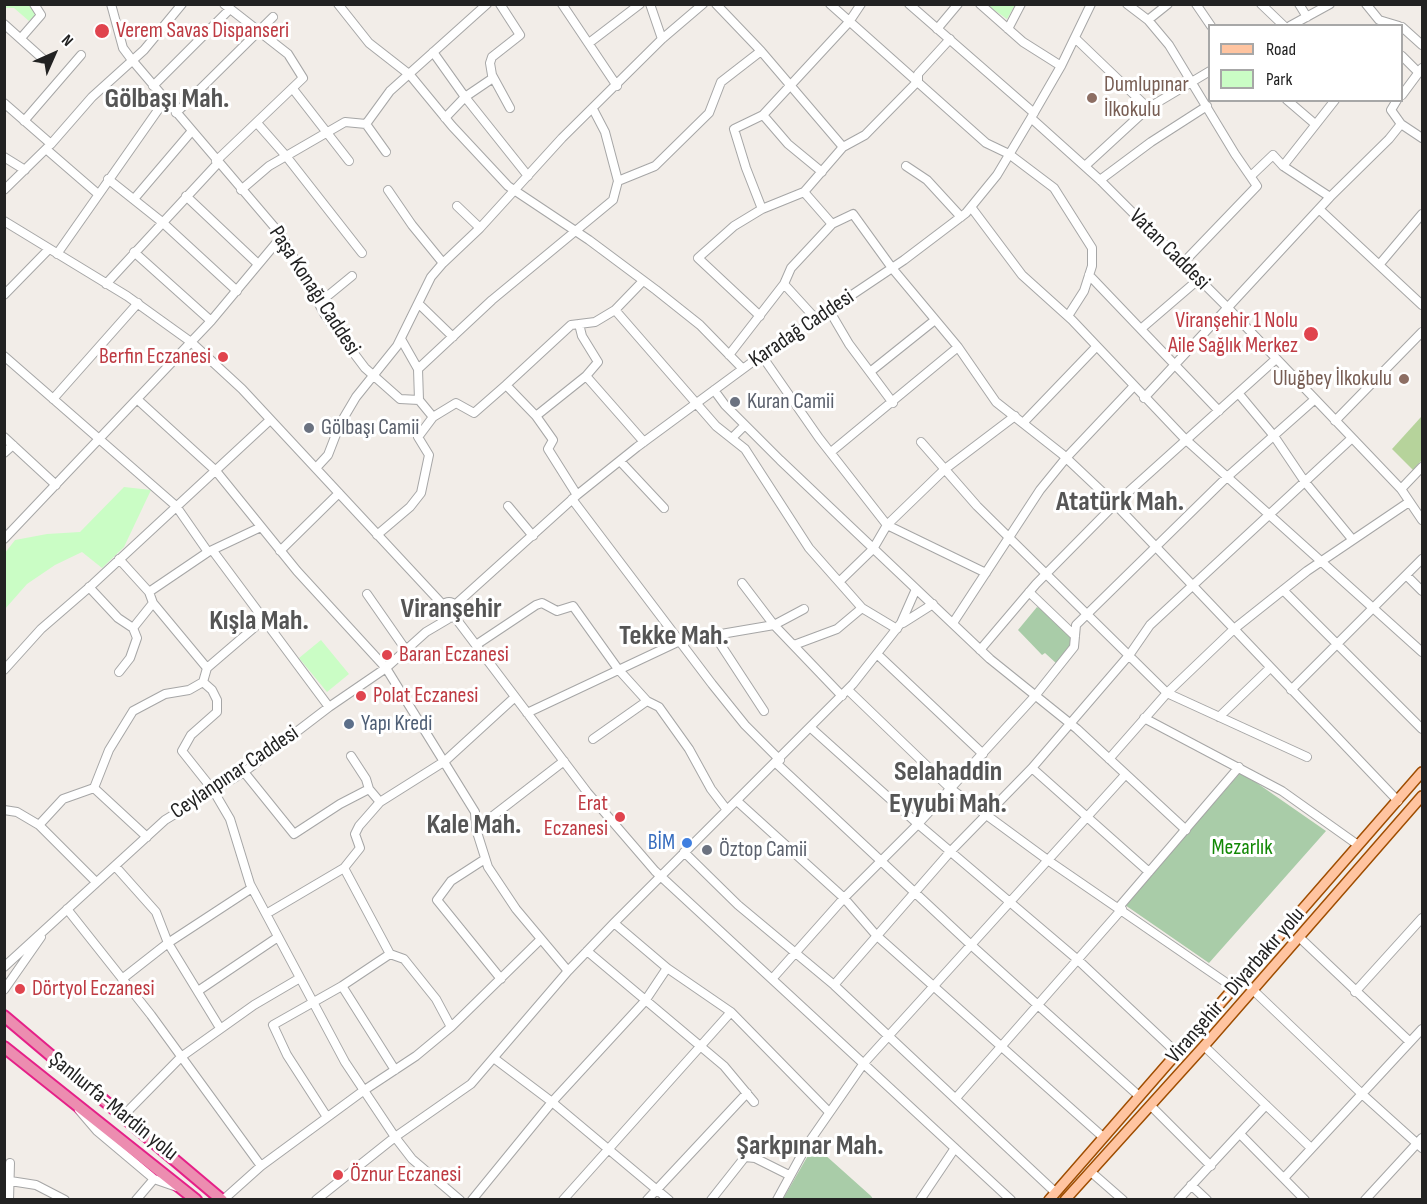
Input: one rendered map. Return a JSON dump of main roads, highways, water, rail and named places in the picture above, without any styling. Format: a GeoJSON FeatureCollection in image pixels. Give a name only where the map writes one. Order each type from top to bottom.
{"type":"FeatureCollection","features":[{"type":"Feature","properties":{"kind":"highway"},"geometry":{"type":"LineString","coordinates":[[4,1016],[223,1200]]}},
{"type":"Feature","properties":{"kind":"highway","name":"Şanlıurfa-Mardin yolu"},"geometry":{"type":"LineString","coordinates":[[4,1047],[70,1096],[196,1200]]}},
{"type":"Feature","properties":{"kind":"main road","name":"Viranşehir - Diyarbakır yolu"},"geometry":{"type":"LineString","coordinates":[[1052,1196],[1422,772]]}},
{"type":"Feature","properties":{"kind":"main road","name":"Viranşehir - Diyarbakır yolu"},"geometry":{"type":"LineString","coordinates":[[1065,1200],[1151,1106],[1422,796]]}},
{"type":"Feature","properties":{"kind":"place","name":"Verem Savas Dispanseri"},"geometry":{"type":"Point","coordinates":[102,31]}},
{"type":"Feature","properties":{"kind":"place","name":"Dumlupınar İlkokulu"},"geometry":{"type":"Point","coordinates":[1092,98]}},
{"type":"Feature","properties":{"kind":"place","name":"Viranşehir 1 Nolu Aile Sağlık Merkez"},"geometry":{"type":"Point","coordinates":[1311,334]}},
{"type":"Feature","properties":{"kind":"place","name":"Berfin Eczanesi"},"geometry":{"type":"Point","coordinates":[223,357]}},
{"type":"Feature","properties":{"kind":"place","name":"Uluğbey İlkokulu"},"geometry":{"type":"Point","coordinates":[1404,379]}},
{"type":"Feature","properties":{"kind":"place","name":"Kuran Camii"},"geometry":{"type":"Point","coordinates":[735,402]}},
{"type":"Feature","properties":{"kind":"place","name":"Gölbaşı Camii"},"geometry":{"type":"Point","coordinates":[309,428]}},
{"type":"Feature","properties":{"kind":"place","name":"Baran Eczanesi"},"geometry":{"type":"Point","coordinates":[387,655]}},
{"type":"Feature","properties":{"kind":"place","name":"Polat Eczanesi"},"geometry":{"type":"Point","coordinates":[361,696]}},
{"type":"Feature","properties":{"kind":"place","name":"Yapı Kredi"},"geometry":{"type":"Point","coordinates":[349,724]}},
{"type":"Feature","properties":{"kind":"place","name":"Erat Eczanesi"},"geometry":{"type":"Point","coordinates":[620,817]}},
{"type":"Feature","properties":{"kind":"place","name":"BİM"},"geometry":{"type":"Point","coordinates":[687,843]}},
{"type":"Feature","properties":{"kind":"place","name":"Öztop Camii"},"geometry":{"type":"Point","coordinates":[707,850]}},
{"type":"Feature","properties":{"kind":"place","name":"Dörtyol Eczanesi"},"geometry":{"type":"Point","coordinates":[20,989]}},
{"type":"Feature","properties":{"kind":"place","name":"Öznur Eczanesi"},"geometry":{"type":"Point","coordinates":[338,1175]}},
{"type":"Feature","properties":{"kind":"district","name":"Gölbaşı Mah."},"geometry":{"type":"Point","coordinates":[167,100]}},
{"type":"Feature","properties":{"kind":"district","name":"Atatürk Mah."},"geometry":{"type":"Point","coordinates":[1120,503]}},
{"type":"Feature","properties":{"kind":"district","name":"Viranşehir"},"geometry":{"type":"Point","coordinates":[451,610]}},
{"type":"Feature","properties":{"kind":"district","name":"Kışla Mah."},"geometry":{"type":"Point","coordinates":[259,622]}},
{"type":"Feature","properties":{"kind":"district","name":"Tekke Mah."},"geometry":{"type":"Point","coordinates":[674,637]}},
{"type":"Feature","properties":{"kind":"district","name":"Selahaddin Eyyubi Mah."},"geometry":{"type":"Point","coordinates":[948,789]}},
{"type":"Feature","properties":{"kind":"district","name":"Kale Mah."},"geometry":{"type":"Point","coordinates":[474,826]}},
{"type":"Feature","properties":{"kind":"district","name":"Şarkpınar Mah."},"geometry":{"type":"Point","coordinates":[810,1147]}},
{"type":"Feature","properties":{"kind":"park label","name":"Mezarlık"},"geometry":{"type":"Point","coordinates":[1242,848]}}]}
